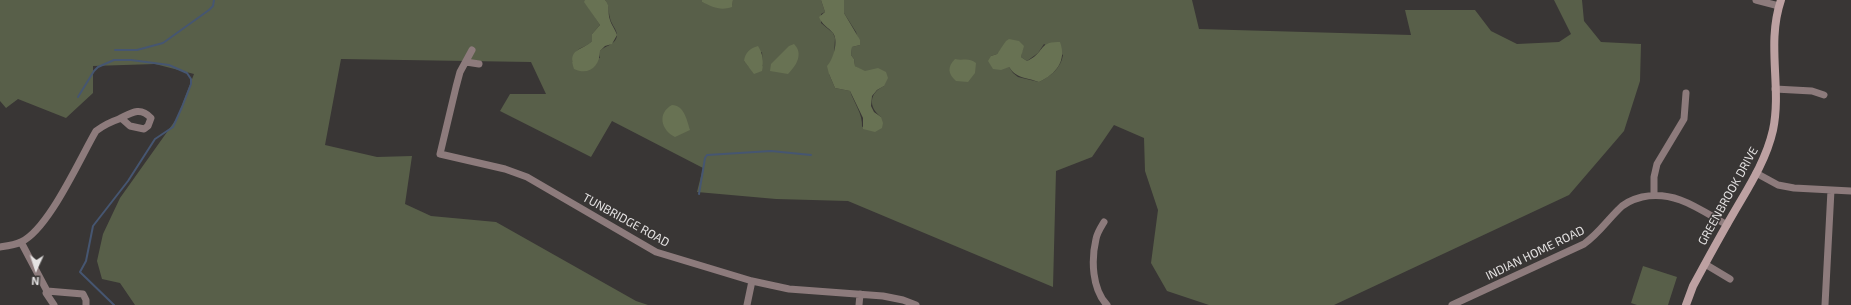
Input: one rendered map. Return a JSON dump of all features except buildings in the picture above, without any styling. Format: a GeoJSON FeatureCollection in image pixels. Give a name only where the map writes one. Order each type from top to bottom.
{"type":"FeatureCollection","features":[{"type":"Feature","properties":{"kind":"street"},"geometry":{"type":"LineString","coordinates":[[1756,0],[1780,3]]}},
{"type":"Feature","properties":{"kind":"street","name":"GREENBROOK DRIVE"},"geometry":{"type":"LineString","coordinates":[[1686,305],[1693,286],[1704,264],[1756,174],[1767,149],[1773,129],[1776,106],[1773,52],[1780,3]]}},
{"type":"Feature","properties":{"kind":"street","name":"TUNBRIDGE ROAD"},"geometry":{"type":"LineString","coordinates":[[472,50],[456,87],[440,154],[505,169],[527,177],[656,252],[752,281],[789,288],[883,296],[903,300],[916,305]]}},
{"type":"Feature","properties":{"kind":"street"},"geometry":{"type":"LineString","coordinates":[[466,62],[479,64]]}},
{"type":"Feature","properties":{"kind":"street"},"geometry":{"type":"LineString","coordinates":[[1775,89],[1812,91],[1824,95]]}},
{"type":"Feature","properties":{"kind":"street"},"geometry":{"type":"LineString","coordinates":[[1654,194],[1654,177],[1657,164],[1684,120],[1686,93]]}},
{"type":"Feature","properties":{"kind":"street"},"geometry":{"type":"LineString","coordinates":[[0,247],[21,242],[36,231],[48,216],[96,131],[105,124],[121,118]]}},
{"type":"Feature","properties":{"kind":"street"},"geometry":{"type":"LineString","coordinates":[[1756,174],[1778,185],[1794,188],[1851,191]]}},
{"type":"Feature","properties":{"kind":"street"},"geometry":{"type":"LineString","coordinates":[[1825,305],[1831,190]]}},
{"type":"Feature","properties":{"kind":"street","name":"INDIAN HOME ROAD"},"geometry":{"type":"LineString","coordinates":[[1452,305],[1584,244],[1597,235],[1619,208],[1635,199],[1654,194],[1668,195],[1686,201],[1727,224]]}},
{"type":"Feature","properties":{"kind":"street"},"geometry":{"type":"LineString","coordinates":[[1104,222],[1096,238],[1094,269],[1097,287],[1102,300],[1107,305]]}},
{"type":"Feature","properties":{"kind":"street"},"geometry":{"type":"LineString","coordinates":[[21,242],[47,291],[46,294],[54,305]]}},
{"type":"Feature","properties":{"kind":"street"},"geometry":{"type":"LineString","coordinates":[[1704,264],[1730,279]]}},
{"type":"Feature","properties":{"kind":"street"},"geometry":{"type":"LineString","coordinates":[[747,305],[752,281]]}},
{"type":"Feature","properties":{"kind":"street"},"geometry":{"type":"LineString","coordinates":[[47,291],[83,294],[86,300],[86,305]]}},
{"type":"Feature","properties":{"kind":"street"},"geometry":{"type":"LineString","coordinates":[[859,305],[860,294]]}},
{"type":"Feature","properties":{"kind":"green space"},"geometry":{"type":"Polygon","coordinates":[[[0,0],[585,0],[600,25],[592,34],[592,41],[579,49],[572,62],[600,58],[600,51],[613,43],[616,39],[617,34],[611,21],[607,2],[605,0],[702,0],[702,2],[732,6],[733,0],[821,0],[825,12],[821,14],[821,23],[833,33],[835,38],[834,55],[829,74],[835,88],[850,91],[860,113],[862,127],[881,117],[874,109],[872,100],[875,92],[884,86],[855,66],[854,59],[851,55],[852,47],[860,45],[856,32],[844,13],[844,0],[1192,0],[1199,29],[1411,35],[1405,10],[1475,10],[1491,31],[1517,44],[1559,42],[1571,34],[1554,0],[1582,0],[1584,21],[1601,42],[1641,44],[1640,81],[1624,131],[1569,195],[1334,305],[1209,305],[1167,291],[1151,263],[1158,210],[1145,171],[1144,138],[1114,125],[1092,157],[1056,171],[1053,287],[848,201],[776,199],[697,192],[703,168],[612,121],[591,157],[500,111],[510,94],[546,94],[531,62],[341,59],[325,145],[377,157],[412,156],[405,204],[431,216],[496,222],[636,301],[648,305],[135,305],[120,283],[102,279],[97,261],[103,234],[120,198],[177,118],[194,74],[155,64],[93,66],[93,93],[66,118],[18,99],[6,108],[0,101],[0,0]],[[1044,44],[1038,53],[1027,61],[1021,57],[1023,46],[1002,48],[997,54],[991,56],[1009,67],[1018,77],[1039,82],[1048,77],[1058,68],[1063,55],[1044,44]],[[762,52],[744,61],[749,67],[763,66],[762,52]]]}},
{"type":"Feature","properties":{"kind":"green space"},"geometry":{"type":"Polygon","coordinates":[[[585,0],[605,0],[607,2],[609,17],[617,35],[612,44],[605,46],[600,51],[598,61],[593,68],[579,71],[574,69],[572,57],[577,51],[592,41],[592,34],[600,25],[584,2],[585,0]]]}},
{"type":"Feature","properties":{"kind":"green space"},"geometry":{"type":"Polygon","coordinates":[[[702,0],[733,0],[732,7],[724,9],[702,2],[702,0]]]}},
{"type":"Feature","properties":{"kind":"green space"},"geometry":{"type":"Polygon","coordinates":[[[821,0],[844,0],[844,13],[860,40],[860,45],[852,47],[851,55],[854,59],[855,66],[865,71],[878,68],[886,72],[888,78],[884,86],[877,90],[872,96],[871,106],[874,112],[881,117],[883,123],[882,128],[875,132],[863,129],[863,118],[850,91],[835,88],[829,74],[827,66],[833,55],[835,36],[820,20],[819,17],[825,12],[821,0]]]}},
{"type":"Feature","properties":{"kind":"green space"},"geometry":{"type":"Polygon","coordinates":[[[1009,39],[1019,41],[1024,46],[1021,57],[1027,61],[1037,55],[1048,43],[1060,42],[1062,49],[1061,61],[1055,71],[1039,82],[1015,74],[1009,67],[1001,70],[993,69],[988,61],[991,56],[997,54],[1009,39]]]}},
{"type":"Feature","properties":{"kind":"green space"},"geometry":{"type":"Polygon","coordinates":[[[794,44],[797,48],[799,56],[791,71],[788,74],[770,71],[771,64],[789,46],[794,44]]]}},
{"type":"Feature","properties":{"kind":"green space"},"geometry":{"type":"Polygon","coordinates":[[[758,46],[762,55],[763,68],[762,71],[754,74],[744,61],[748,51],[758,46]]]}},
{"type":"Feature","properties":{"kind":"green space"},"geometry":{"type":"Polygon","coordinates":[[[955,59],[968,60],[976,63],[975,73],[968,82],[956,81],[951,76],[950,68],[955,59]]]}},
{"type":"Feature","properties":{"kind":"green space"},"geometry":{"type":"Polygon","coordinates":[[[672,105],[682,110],[690,130],[675,137],[670,134],[664,126],[663,121],[664,112],[672,105]]]}},
{"type":"Feature","properties":{"kind":"green space"},"geometry":{"type":"Polygon","coordinates":[[[1643,266],[1677,277],[1668,305],[1637,305],[1631,303],[1643,266]]]}},
{"type":"Feature","properties":{"kind":"waterway"},"geometry":{"type":"LineString","coordinates":[[115,50],[137,50],[163,43],[209,10],[213,6],[214,0]]}},
{"type":"Feature","properties":{"kind":"waterway"},"geometry":{"type":"LineString","coordinates":[[78,97],[94,71],[98,67],[114,60],[131,60],[169,65],[187,73],[191,79],[191,84],[173,127],[155,139],[128,181],[93,226],[86,261],[80,272],[114,305]]}},
{"type":"Feature","properties":{"kind":"waterway"},"geometry":{"type":"LineString","coordinates":[[699,194],[705,158],[707,155],[771,151],[811,155]]}}]}
